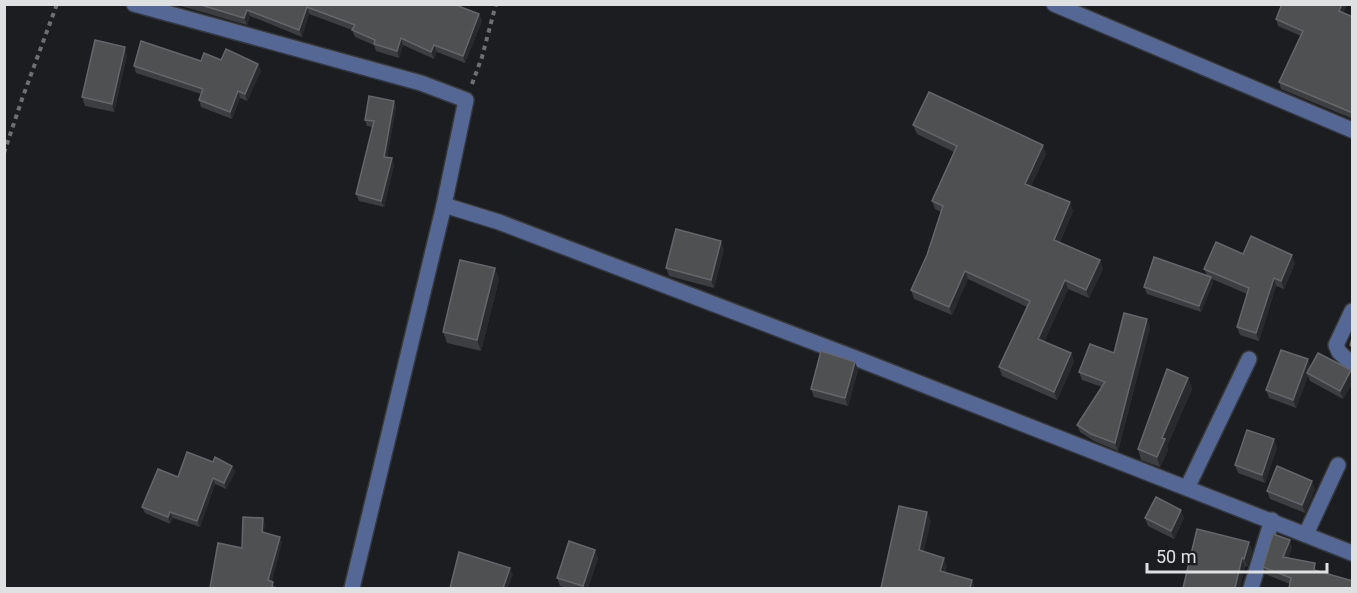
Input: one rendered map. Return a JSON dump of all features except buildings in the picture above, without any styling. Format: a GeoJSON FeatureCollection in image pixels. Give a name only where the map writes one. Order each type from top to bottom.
{"type":"FeatureCollection","features":[{"type":"Feature","properties":{"kind":"street"},"geometry":{"type":"LineString","coordinates":[[134,4],[421,83],[466,100],[444,205],[352,588]]}},
{"type":"Feature","properties":{"kind":"street"},"geometry":{"type":"LineString","coordinates":[[1054,4],[1353,130]]}},
{"type":"Feature","properties":{"kind":"street"},"geometry":{"type":"LineString","coordinates":[[444,205],[499,222],[665,285],[1272,520],[1353,554]]}},
{"type":"Feature","properties":{"kind":"street"},"geometry":{"type":"LineString","coordinates":[[1353,311],[1336,345],[1339,352],[1353,364]]}},
{"type":"Feature","properties":{"kind":"street"},"geometry":{"type":"LineString","coordinates":[[1187,488],[1249,359]]}},
{"type":"Feature","properties":{"kind":"street"},"geometry":{"type":"LineString","coordinates":[[1306,534],[1338,465]]}},
{"type":"Feature","properties":{"kind":"street"},"geometry":{"type":"LineString","coordinates":[[1251,588],[1272,520]]}},
{"type":"Feature","properties":{"kind":"path"},"geometry":{"type":"LineString","coordinates":[[4,153],[57,4]]}},
{"type":"Feature","properties":{"kind":"path"},"geometry":{"type":"LineString","coordinates":[[466,100],[482,57],[496,4]]}}]}
